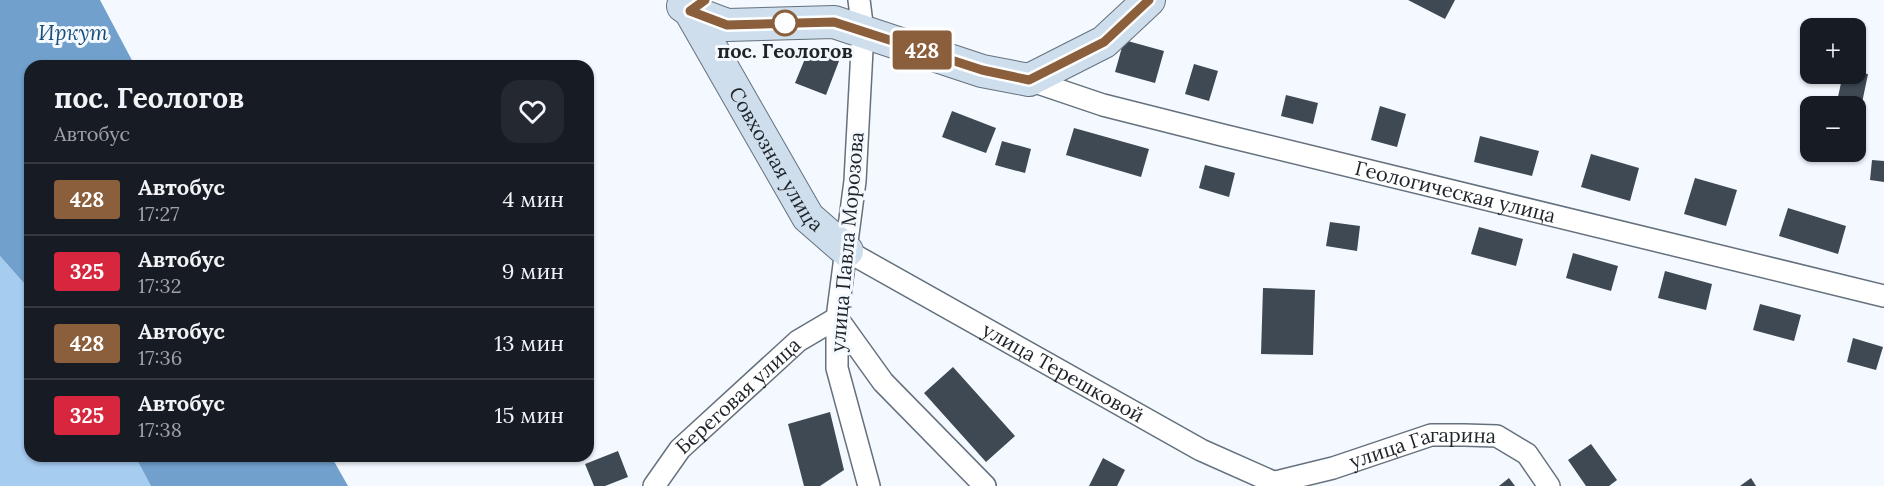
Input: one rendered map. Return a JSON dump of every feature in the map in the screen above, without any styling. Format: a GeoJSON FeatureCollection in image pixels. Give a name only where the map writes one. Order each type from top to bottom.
{"type":"FeatureCollection","features":[{"type":"Feature","properties":{"kind":"street","name":"улица Павла Морозова"},"geometry":{"type":"LineString","coordinates":[[859,0],[863,31],[855,181],[837,318],[837,368],[869,486]]}},
{"type":"Feature","properties":{"kind":"street"},"geometry":{"type":"LineString","coordinates":[[690,4],[727,25],[834,22],[982,70],[1029,80],[1104,42],[1149,0]]}},
{"type":"Feature","properties":{"kind":"street","name":"Совхозная улица"},"geometry":{"type":"LineString","coordinates":[[690,4],[808,217],[847,251]]}},
{"type":"Feature","properties":{"kind":"street","name":"Геологическая улица"},"geometry":{"type":"LineString","coordinates":[[1029,80],[1103,105],[1211,133],[1884,297]]}},
{"type":"Feature","properties":{"kind":"street","name":"улица Терешковой"},"geometry":{"type":"LineString","coordinates":[[847,251],[1201,450],[1279,484]]}},
{"type":"Feature","properties":{"kind":"street"},"geometry":{"type":"LineString","coordinates":[[837,318],[883,382],[985,486]]}},
{"type":"Feature","properties":{"kind":"street","name":"Береговая улица"},"geometry":{"type":"LineString","coordinates":[[654,486],[688,442],[798,341],[837,318]]}},
{"type":"Feature","properties":{"kind":"street","name":"улица Гагарина"},"geometry":{"type":"LineString","coordinates":[[1279,484],[1431,435],[1464,435],[1497,436],[1527,454],[1549,486]]}},
{"type":"Feature","properties":{"kind":"shaded area"},"geometry":{"type":"Polygon","coordinates":[[[0,256],[24,283],[24,462],[138,462],[151,486],[0,486],[0,256]]]}},
{"type":"Feature","properties":{"kind":"water","name":"Иркут"},"geometry":{"type":"Polygon","coordinates":[[[0,0],[100,0],[132,60],[24,60],[24,283],[0,256],[0,0]]]}},
{"type":"Feature","properties":{"kind":"water"},"geometry":{"type":"Polygon","coordinates":[[[138,462],[334,462],[348,486],[151,486],[138,462]]]}},
{"type":"Feature","properties":{"kind":"building"},"geometry":{"type":"Polygon","coordinates":[[[1408,0],[1455,0],[1445,19],[1408,0]]]}},
{"type":"Feature","properties":{"kind":"building"},"geometry":{"type":"Polygon","coordinates":[[[1124,40],[1164,51],[1155,83],[1115,72],[1124,40]]]}},
{"type":"Feature","properties":{"kind":"building"},"geometry":{"type":"Polygon","coordinates":[[[809,49],[839,61],[826,95],[795,83],[809,49]]]}},
{"type":"Feature","properties":{"kind":"building"},"geometry":{"type":"Polygon","coordinates":[[[1194,64],[1218,71],[1209,101],[1185,94],[1194,64]]]}},
{"type":"Feature","properties":{"kind":"building"},"geometry":{"type":"Polygon","coordinates":[[[1841,84],[1866,84],[1863,96],[1838,96],[1841,84]]]}},
{"type":"Feature","properties":{"kind":"building"},"geometry":{"type":"Polygon","coordinates":[[[1286,95],[1318,103],[1313,124],[1281,116],[1286,95]]]}},
{"type":"Feature","properties":{"kind":"building"},"geometry":{"type":"Polygon","coordinates":[[[1380,106],[1406,114],[1397,147],[1371,140],[1380,106]]]}},
{"type":"Feature","properties":{"kind":"building"},"geometry":{"type":"Polygon","coordinates":[[[952,111],[996,128],[986,153],[942,137],[952,111]]]}},
{"type":"Feature","properties":{"kind":"building"},"geometry":{"type":"Polygon","coordinates":[[[1074,128],[1149,149],[1141,177],[1066,155],[1074,128]]]}},
{"type":"Feature","properties":{"kind":"building"},"geometry":{"type":"Polygon","coordinates":[[[1480,136],[1539,151],[1532,176],[1474,162],[1480,136]]]}},
{"type":"Feature","properties":{"kind":"building"},"geometry":{"type":"Polygon","coordinates":[[[1002,141],[1031,149],[1025,173],[995,165],[1002,141]]]}},
{"type":"Feature","properties":{"kind":"building"},"geometry":{"type":"Polygon","coordinates":[[[1591,154],[1639,168],[1630,201],[1581,187],[1591,154]]]}},
{"type":"Feature","properties":{"kind":"building"},"geometry":{"type":"Polygon","coordinates":[[[1872,160],[1884,161],[1884,182],[1870,180],[1872,160]]]}},
{"type":"Feature","properties":{"kind":"building"},"geometry":{"type":"Polygon","coordinates":[[[1205,165],[1235,173],[1229,197],[1199,188],[1205,165]]]}},
{"type":"Feature","properties":{"kind":"building"},"geometry":{"type":"Polygon","coordinates":[[[1695,178],[1737,190],[1726,226],[1684,214],[1695,178]]]}},
{"type":"Feature","properties":{"kind":"building"},"geometry":{"type":"Polygon","coordinates":[[[1788,208],[1846,226],[1838,254],[1779,236],[1788,208]]]}},
{"type":"Feature","properties":{"kind":"building"},"geometry":{"type":"Polygon","coordinates":[[[1330,222],[1360,226],[1357,251],[1326,246],[1330,222]]]}},
{"type":"Feature","properties":{"kind":"building"},"geometry":{"type":"Polygon","coordinates":[[[1479,227],[1523,239],[1516,266],[1471,254],[1479,227]]]}},
{"type":"Feature","properties":{"kind":"building"},"geometry":{"type":"Polygon","coordinates":[[[1573,253],[1618,266],[1611,291],[1566,278],[1573,253]]]}},
{"type":"Feature","properties":{"kind":"building"},"geometry":{"type":"Polygon","coordinates":[[[1665,271],[1712,284],[1706,310],[1658,298],[1665,271]]]}},
{"type":"Feature","properties":{"kind":"building"},"geometry":{"type":"Polygon","coordinates":[[[1263,288],[1315,290],[1313,355],[1261,354],[1263,288]]]}},
{"type":"Feature","properties":{"kind":"building"},"geometry":{"type":"Polygon","coordinates":[[[1760,304],[1801,315],[1794,341],[1753,330],[1760,304]]]}},
{"type":"Feature","properties":{"kind":"building"},"geometry":{"type":"Polygon","coordinates":[[[1853,338],[1883,347],[1876,370],[1847,362],[1853,338]]]}},
{"type":"Feature","properties":{"kind":"building"},"geometry":{"type":"Polygon","coordinates":[[[953,367],[1015,436],[986,462],[924,393],[953,367]]]}},
{"type":"Feature","properties":{"kind":"building"},"geometry":{"type":"Polygon","coordinates":[[[830,412],[844,470],[820,486],[804,486],[788,424],[830,412]]]}},
{"type":"Feature","properties":{"kind":"building"},"geometry":{"type":"Polygon","coordinates":[[[1591,444],[1617,480],[1609,486],[1586,486],[1568,460],[1591,444]]]}},
{"type":"Feature","properties":{"kind":"building"},"geometry":{"type":"Polygon","coordinates":[[[618,451],[628,477],[605,486],[594,486],[585,464],[618,451]]]}},
{"type":"Feature","properties":{"kind":"building"},"geometry":{"type":"Polygon","coordinates":[[[1103,458],[1125,470],[1117,486],[1089,486],[1103,458]]]}},
{"type":"Feature","properties":{"kind":"building"},"geometry":{"type":"Polygon","coordinates":[[[1509,478],[1515,486],[1499,486],[1509,478]]]}},
{"type":"Feature","properties":{"kind":"building"},"geometry":{"type":"Polygon","coordinates":[[[1751,478],[1756,486],[1740,486],[1751,478]]]}},
{"type":"Feature","properties":{"kind":"bus line","name":"428"},"geometry":{"type":"LineString","coordinates":[[705,0],[690,11],[727,25],[834,22],[982,70],[1029,80],[1104,42],[1149,0]]}},
{"type":"Feature","properties":{"kind":"place","name":"пос. Геологов"},"geometry":{"type":"Point","coordinates":[785,23]}}]}
